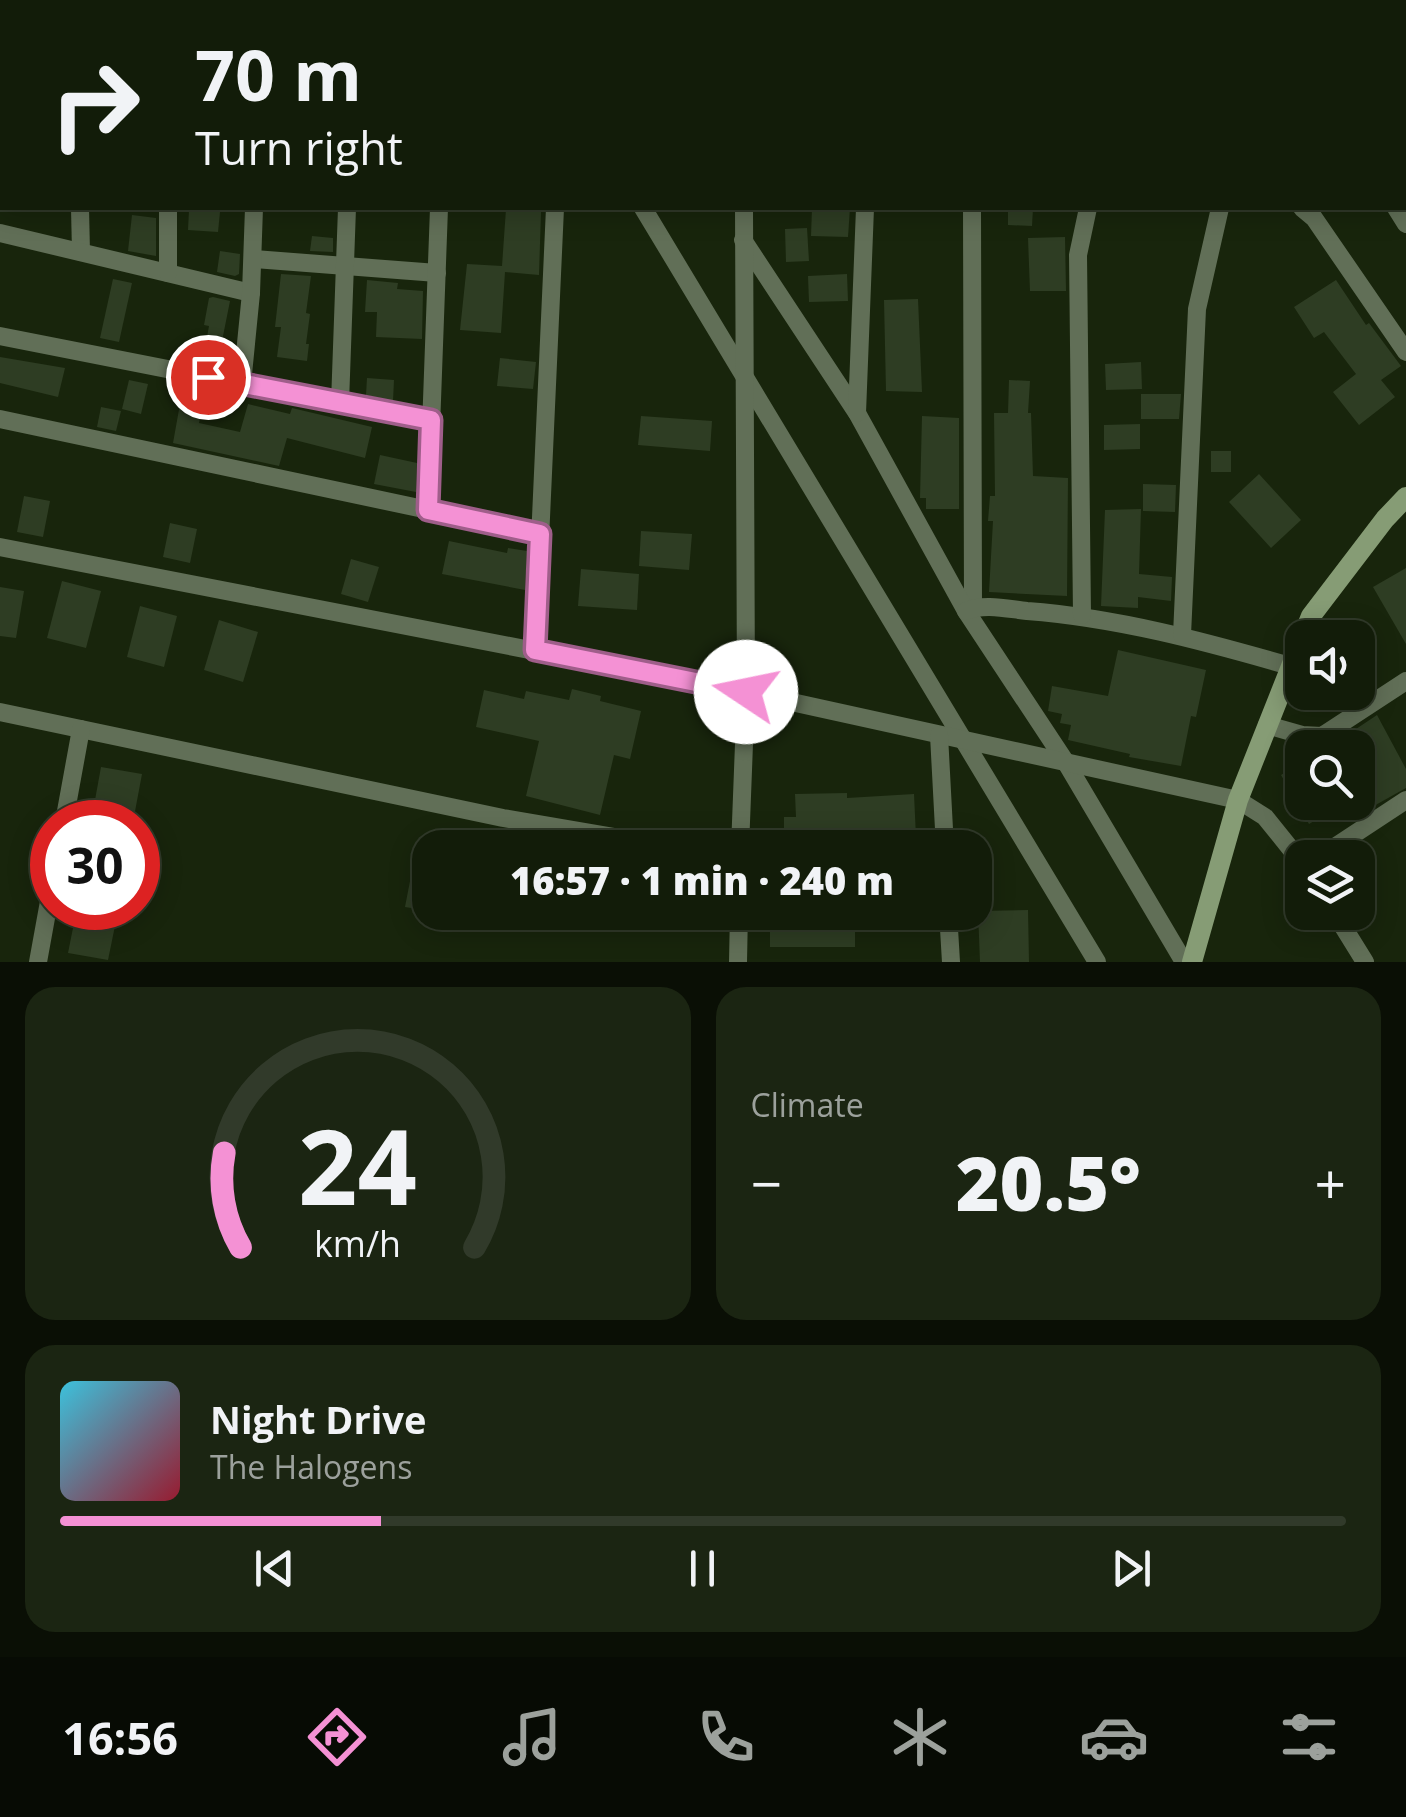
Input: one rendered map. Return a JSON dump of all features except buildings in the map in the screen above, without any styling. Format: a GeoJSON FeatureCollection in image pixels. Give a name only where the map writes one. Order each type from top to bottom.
{"type":"FeatureCollection","features":[{"type":"Feature","properties":{"kind":"main road"},"geometry":{"type":"LineString","coordinates":[[1309,620],[1385,518],[1406,497]]}},
{"type":"Feature","properties":{"kind":"main road"},"geometry":{"type":"LineString","coordinates":[[1192,962],[1238,800],[1285,679]]}},
{"type":"Feature","properties":{"kind":"street"},"geometry":{"type":"LineString","coordinates":[[80,210],[81,252]]}},
{"type":"Feature","properties":{"kind":"street"},"geometry":{"type":"LineString","coordinates":[[168,210],[168,273]]}},
{"type":"Feature","properties":{"kind":"street"},"geometry":{"type":"LineString","coordinates":[[242,384],[254,259],[254,210]]}},
{"type":"Feature","properties":{"kind":"street"},"geometry":{"type":"LineString","coordinates":[[340,403],[347,210]]}},
{"type":"Feature","properties":{"kind":"street"},"geometry":{"type":"LineString","coordinates":[[428,510],[439,210]]}},
{"type":"Feature","properties":{"kind":"street"},"geometry":{"type":"LineString","coordinates":[[535,650],[556,210]]}},
{"type":"Feature","properties":{"kind":"street"},"geometry":{"type":"LineString","coordinates":[[644,210],[1098,962]]}},
{"type":"Feature","properties":{"kind":"street"},"geometry":{"type":"LineString","coordinates":[[741,830],[746,692],[744,210]]}},
{"type":"Feature","properties":{"kind":"street"},"geometry":{"type":"LineString","coordinates":[[856,413],[864,210]]}},
{"type":"Feature","properties":{"kind":"street"},"geometry":{"type":"LineString","coordinates":[[970,610],[972,210]]}},
{"type":"Feature","properties":{"kind":"street"},"geometry":{"type":"LineString","coordinates":[[1082,615],[1078,255],[1088,210]]}},
{"type":"Feature","properties":{"kind":"street"},"geometry":{"type":"LineString","coordinates":[[1182,635],[1197,309],[1220,210]]}},
{"type":"Feature","properties":{"kind":"street"},"geometry":{"type":"LineString","coordinates":[[1304,210],[1314,218],[1406,352]]}},
{"type":"Feature","properties":{"kind":"street"},"geometry":{"type":"LineString","coordinates":[[0,234],[251,293]]}},
{"type":"Feature","properties":{"kind":"street"},"geometry":{"type":"LineString","coordinates":[[743,240],[856,413],[970,610],[1184,962]]}},
{"type":"Feature","properties":{"kind":"street"},"geometry":{"type":"LineString","coordinates":[[254,259],[438,273]]}},
{"type":"Feature","properties":{"kind":"street"},"geometry":{"type":"LineString","coordinates":[[0,336],[431,420]]}},
{"type":"Feature","properties":{"kind":"street"},"geometry":{"type":"LineString","coordinates":[[0,419],[540,534]]}},
{"type":"Feature","properties":{"kind":"street"},"geometry":{"type":"LineString","coordinates":[[0,547],[746,692],[1238,800],[1265,817],[1285,842]]}},
{"type":"Feature","properties":{"kind":"street"},"geometry":{"type":"LineString","coordinates":[[970,610],[1082,615],[1182,635],[1285,665]]}},
{"type":"Feature","properties":{"kind":"street"},"geometry":{"type":"LineString","coordinates":[[1268,724],[1302,735],[1322,736],[1406,681]]}},
{"type":"Feature","properties":{"kind":"street"},"geometry":{"type":"LineString","coordinates":[[0,712],[574,830]]}},
{"type":"Feature","properties":{"kind":"street"},"geometry":{"type":"LineString","coordinates":[[68,800],[81,730]]}},
{"type":"Feature","properties":{"kind":"street"},"geometry":{"type":"LineString","coordinates":[[940,735],[944,830]]}},
{"type":"Feature","properties":{"kind":"street"},"geometry":{"type":"LineString","coordinates":[[1345,840],[1406,800]]}},
{"type":"Feature","properties":{"kind":"street"},"geometry":{"type":"LineString","coordinates":[[38,962],[44,930]]}},
{"type":"Feature","properties":{"kind":"street"},"geometry":{"type":"LineString","coordinates":[[738,962],[739,930]]}},
{"type":"Feature","properties":{"kind":"street"},"geometry":{"type":"LineString","coordinates":[[949,930],[951,962]]}},
{"type":"Feature","properties":{"kind":"street"},"geometry":{"type":"LineString","coordinates":[[1345,930],[1365,962]]}},
{"type":"Feature","properties":{"kind":"route"},"geometry":{"type":"LineString","coordinates":[[208,377],[431,420],[428,510],[540,534],[535,650],[746,692]]}}]}
